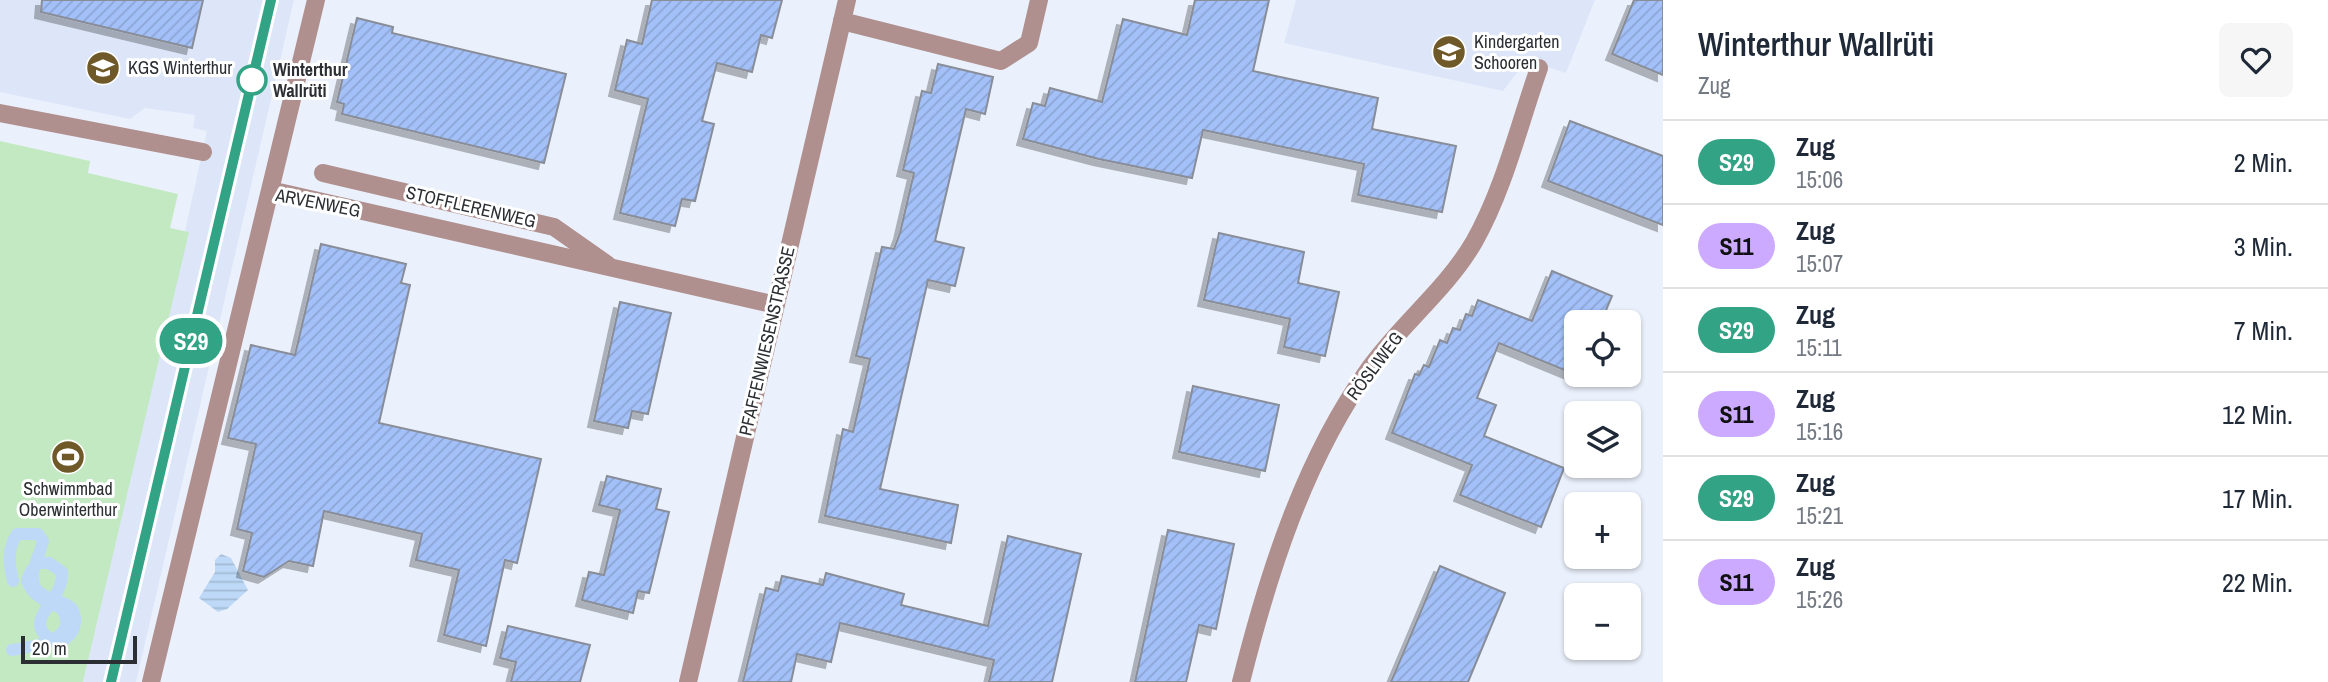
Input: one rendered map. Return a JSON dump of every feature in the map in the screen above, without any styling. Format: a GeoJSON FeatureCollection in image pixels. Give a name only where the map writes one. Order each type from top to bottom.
{"type":"FeatureCollection","features":[{"type":"Feature","properties":{"kind":"street"},"geometry":{"type":"LineString","coordinates":[[270,190],[316,0]]}},
{"type":"Feature","properties":{"kind":"street","name":"PFAFFENWIESENSTRASSE"},"geometry":{"type":"LineString","coordinates":[[688,682],[847,0]]}},
{"type":"Feature","properties":{"kind":"street"},"geometry":{"type":"LineString","coordinates":[[842,21],[1001,61],[1029,43],[1039,0]]}},
{"type":"Feature","properties":{"kind":"street","name":"RÖSLIWEG"},"geometry":{"type":"LineString","coordinates":[[1241,682],[1277,557],[1331,433],[1356,388],[1382,351],[1449,278],[1475,241],[1500,181],[1539,68]]}},
{"type":"Feature","properties":{"kind":"street"},"geometry":{"type":"LineString","coordinates":[[0,113],[203,152]]}},
{"type":"Feature","properties":{"kind":"street","name":"STOFFLERENWEG"},"geometry":{"type":"LineString","coordinates":[[323,173],[554,227],[608,265]]}},
{"type":"Feature","properties":{"kind":"street","name":"ARVENWEG"},"geometry":{"type":"LineString","coordinates":[[151,682],[270,190],[776,305]]}},
{"type":"Feature","properties":{"kind":"shaded area"},"geometry":{"type":"Polygon","coordinates":[[[0,0],[294,0],[136,682],[83,682],[188,233],[185,231],[207,131],[193,128],[195,115],[145,108],[130,119],[0,92],[0,0]]]}},
{"type":"Feature","properties":{"kind":"shaded area","name":"Kindergarten Schooren"},"geometry":{"type":"Polygon","coordinates":[[[1296,0],[1595,0],[1566,73],[1527,60],[1503,91],[1284,43],[1296,0]]]}},
{"type":"Feature","properties":{"kind":"green space","name":"Schwimmbad Oberwinterthur"},"geometry":{"type":"Polygon","coordinates":[[[0,141],[90,161],[88,173],[178,194],[170,228],[189,232],[83,682],[0,682],[0,141]]]}},
{"type":"Feature","properties":{"kind":"water"},"geometry":{"type":"Polygon","coordinates":[[[221,554],[231,558],[248,590],[227,609],[218,612],[199,598],[215,572],[215,560],[221,554]]]}},
{"type":"Feature","properties":{"kind":"building"},"geometry":{"type":"Polygon","coordinates":[[[42,0],[203,0],[192,48],[41,12],[42,0]]]}},
{"type":"Feature","properties":{"kind":"building"},"geometry":{"type":"Polygon","coordinates":[[[652,0],[782,0],[772,38],[761,35],[752,72],[717,63],[702,121],[714,124],[695,201],[682,199],[675,226],[620,213],[648,99],[615,90],[627,40],[642,44],[652,0]]]}},
{"type":"Feature","properties":{"kind":"building"},"geometry":{"type":"Polygon","coordinates":[[[1195,0],[1269,0],[1253,71],[1378,98],[1372,129],[1456,146],[1442,212],[1358,195],[1364,164],[1203,130],[1192,178],[1099,159],[1023,139],[1033,103],[1045,106],[1050,88],[1102,102],[1123,19],[1187,35],[1195,0]]]}},
{"type":"Feature","properties":{"kind":"building"},"geometry":{"type":"Polygon","coordinates":[[[1634,0],[1663,0],[1663,75],[1612,54],[1634,0]]]}},
{"type":"Feature","properties":{"kind":"building"},"geometry":{"type":"Polygon","coordinates":[[[357,18],[393,27],[392,33],[566,74],[544,163],[342,114],[344,104],[337,102],[357,18]]]}},
{"type":"Feature","properties":{"kind":"building"},"geometry":{"type":"Polygon","coordinates":[[[938,64],[993,77],[985,114],[966,109],[935,241],[964,248],[955,286],[928,280],[880,489],[958,505],[951,543],[825,516],[843,429],[853,432],[870,359],[856,356],[882,247],[894,249],[900,233],[914,173],[903,170],[922,91],[931,93],[938,64]]]}},
{"type":"Feature","properties":{"kind":"building"},"geometry":{"type":"Polygon","coordinates":[[[1570,121],[1663,156],[1663,225],[1548,181],[1570,121]]]}},
{"type":"Feature","properties":{"kind":"building"},"geometry":{"type":"Polygon","coordinates":[[[1219,233],[1304,252],[1298,283],[1339,292],[1325,356],[1284,347],[1290,319],[1204,300],[1219,233]]]}},
{"type":"Feature","properties":{"kind":"building"},"geometry":{"type":"Polygon","coordinates":[[[321,244],[406,264],[401,283],[410,285],[379,423],[541,459],[517,563],[505,560],[486,646],[444,635],[459,570],[416,560],[422,534],[324,511],[313,566],[289,561],[264,577],[243,571],[252,533],[237,529],[256,444],[228,438],[251,345],[295,355],[321,244]]]}},
{"type":"Feature","properties":{"kind":"building"},"geometry":{"type":"Polygon","coordinates":[[[1552,271],[1612,296],[1606,310],[1564,310],[1564,370],[1499,343],[1477,398],[1496,405],[1484,436],[1564,468],[1541,527],[1460,495],[1472,465],[1392,433],[1415,374],[1419,375],[1424,365],[1429,367],[1440,340],[1447,343],[1453,328],[1460,330],[1466,314],[1472,316],[1478,300],[1532,321],[1552,271]]]}},
{"type":"Feature","properties":{"kind":"building"},"geometry":{"type":"Polygon","coordinates":[[[620,302],[671,313],[648,414],[632,411],[628,428],[594,421],[620,302]]]}},
{"type":"Feature","properties":{"kind":"building"},"geometry":{"type":"Polygon","coordinates":[[[1193,386],[1279,405],[1265,471],[1179,452],[1193,386]]]}},
{"type":"Feature","properties":{"kind":"building"},"geometry":{"type":"Polygon","coordinates":[[[607,476],[661,489],[656,509],[669,512],[649,593],[638,591],[633,613],[582,600],[589,572],[604,575],[620,510],[599,505],[607,476]]]}},
{"type":"Feature","properties":{"kind":"building"},"geometry":{"type":"Polygon","coordinates":[[[1168,530],[1234,544],[1216,629],[1199,625],[1186,682],[1135,682],[1168,530]]]}},
{"type":"Feature","properties":{"kind":"building"},"geometry":{"type":"Polygon","coordinates":[[[1008,536],[1081,554],[1052,682],[989,682],[994,660],[840,623],[831,662],[797,654],[791,682],[743,682],[766,588],[778,591],[782,576],[823,585],[826,573],[904,594],[901,605],[988,626],[1008,536]]]}},
{"type":"Feature","properties":{"kind":"building"},"geometry":{"type":"Polygon","coordinates":[[[1440,566],[1505,593],[1468,682],[1391,682],[1440,566]]]}},
{"type":"Feature","properties":{"kind":"building"},"geometry":{"type":"Polygon","coordinates":[[[508,626],[590,645],[580,682],[511,682],[516,662],[500,658],[508,626]]]}},
{"type":"Feature","properties":{"kind":"waterway"},"geometry":{"type":"LineString","coordinates":[[12,650],[51,640],[60,635],[65,628],[66,620],[62,609],[51,604],[46,601],[37,595],[27,581],[33,568],[35,566],[40,563],[49,563],[62,572],[61,584],[56,594],[50,603],[44,612],[40,627],[45,635],[57,643],[69,636],[75,623],[72,609],[61,602],[54,600],[47,597],[41,594],[36,589],[33,572],[35,565],[43,541],[38,534],[17,534],[10,557],[13,581]]}},
{"type":"Feature","properties":{"kind":"railway"},"geometry":{"type":"LineString","coordinates":[[111,682],[271,0]]}},
{"type":"Feature","properties":{"kind":"train","name":"S29"},"geometry":{"type":"LineString","coordinates":[[111,682],[271,0]]}},
{"type":"Feature","properties":{"kind":"place","name":"Kindergarten Schooren"},"geometry":{"type":"Point","coordinates":[1449,52]}},
{"type":"Feature","properties":{"kind":"place","name":"KGS Winterthur"},"geometry":{"type":"Point","coordinates":[103,68]}},
{"type":"Feature","properties":{"kind":"place","name":"Winterthur Wallrüti"},"geometry":{"type":"Point","coordinates":[252,80]}},
{"type":"Feature","properties":{"kind":"place","name":"Schwimmbad Oberwinterthur"},"geometry":{"type":"Point","coordinates":[68,457]}}]}
